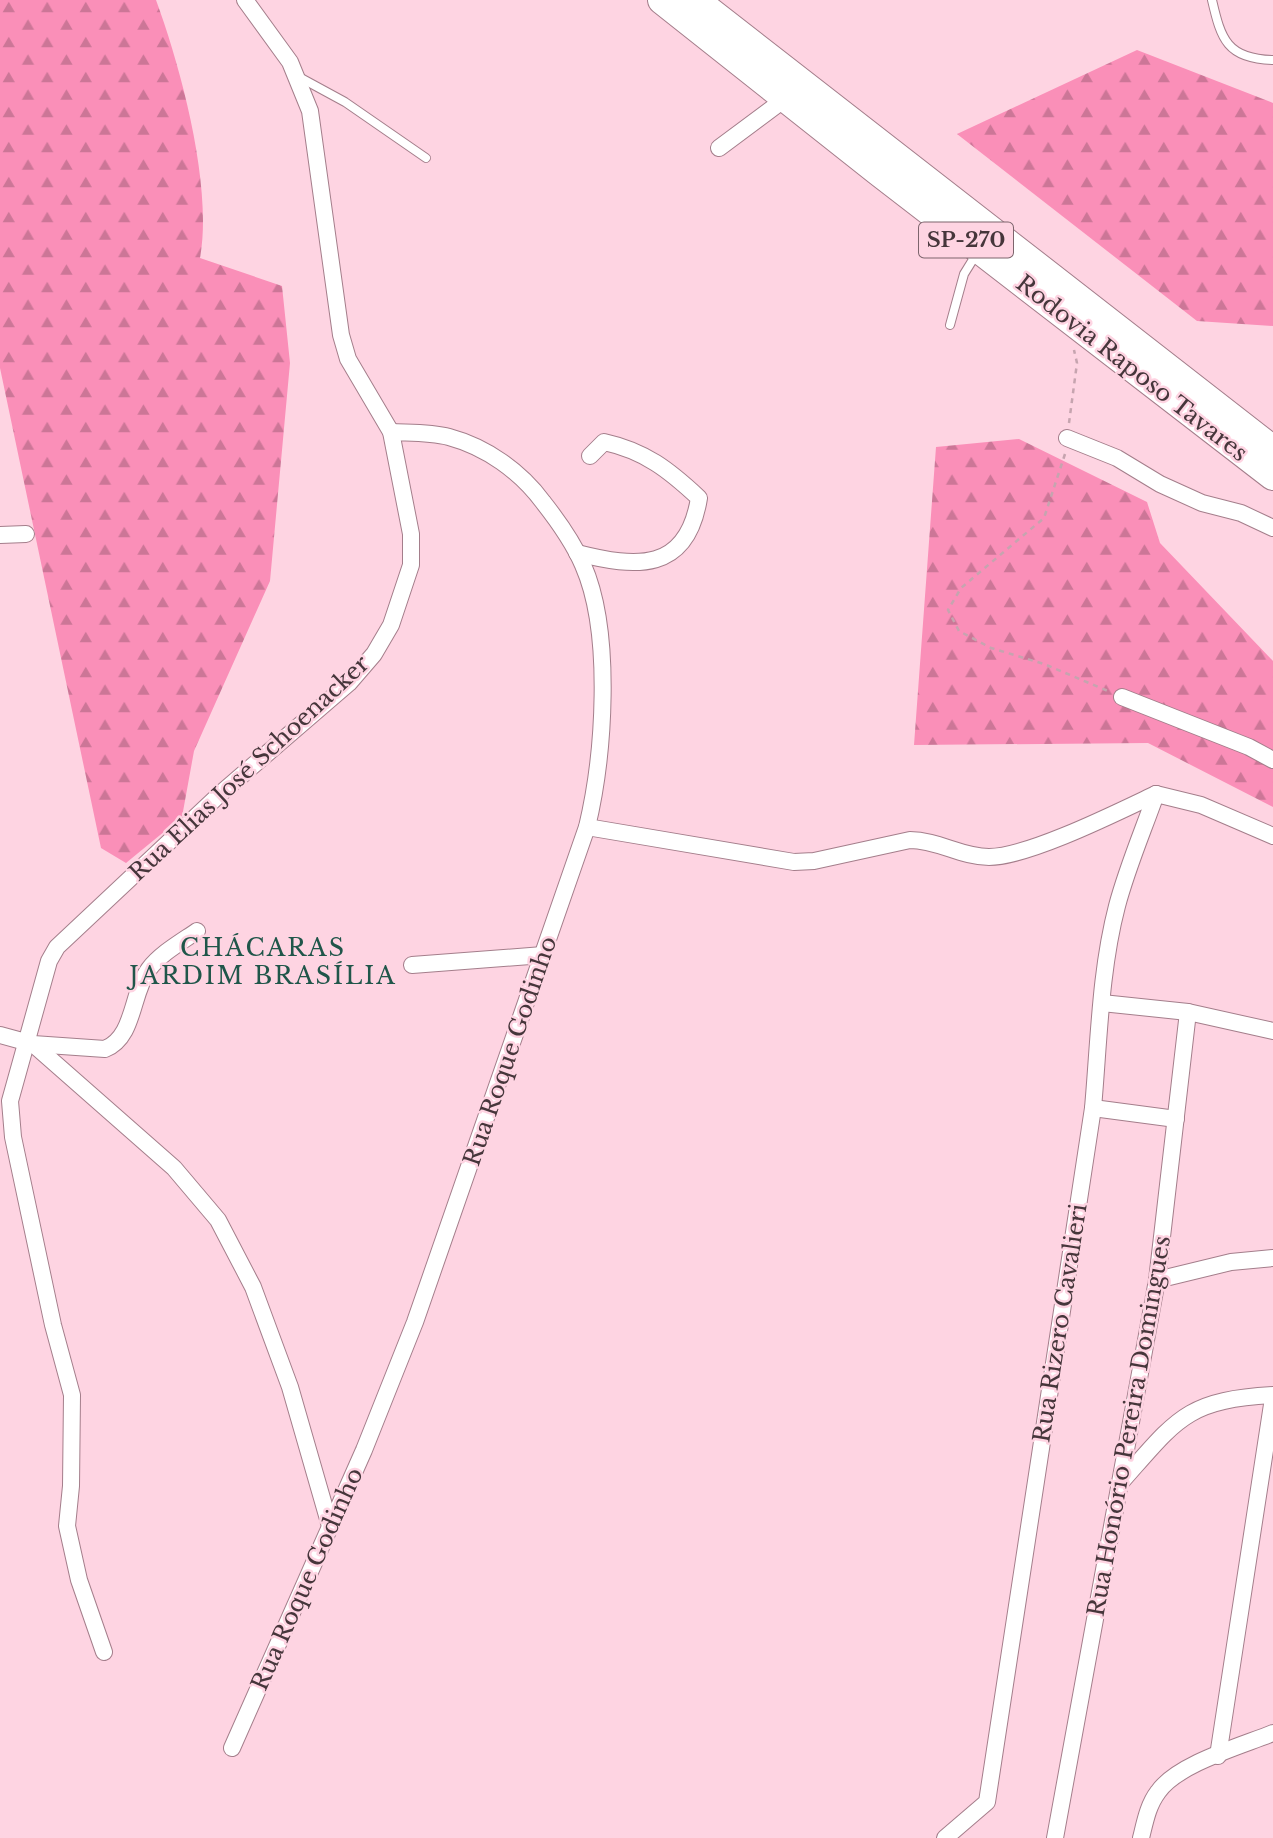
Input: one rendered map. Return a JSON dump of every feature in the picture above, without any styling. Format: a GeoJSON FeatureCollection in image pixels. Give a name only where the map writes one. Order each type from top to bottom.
{"type":"FeatureCollection","features":[{"type":"Feature","properties":{"kind":"highway","name":"Rodovia Raposo Tavares"},"geometry":{"type":"LineString","coordinates":[[662,0],[979,250],[1273,476]]}},
{"type":"Feature","properties":{"kind":"highway","name":"Rodovia Raposo Tavares"},"geometry":{"type":"LineString","coordinates":[[695,0],[1273,450]]}},
{"type":"Feature","properties":{"kind":"street","name":"Rua Elias José Schoenacker"},"geometry":{"type":"LineString","coordinates":[[104,1652],[79,1580],[67,1525],[71,1486],[72,1395],[53,1325],[13,1137],[10,1101],[29,1043],[49,961],[69,932],[220,794],[340,691],[374,654],[391,625],[411,565],[411,534],[391,432],[348,359],[341,335],[310,111],[297,76],[245,0]]}},
{"type":"Feature","properties":{"kind":"street"},"geometry":{"type":"LineString","coordinates":[[719,149],[786,98]]}},
{"type":"Feature","properties":{"kind":"street"},"geometry":{"type":"LineString","coordinates":[[1235,423],[1273,439]]}},
{"type":"Feature","properties":{"kind":"street","name":"Rua Roque Godinho"},"geometry":{"type":"LineString","coordinates":[[232,1748],[330,1526],[415,1322],[587,827],[598,778],[602,718],[599,639],[584,566],[577,553],[533,489],[491,456],[450,438],[391,432]]}},
{"type":"Feature","properties":{"kind":"street"},"geometry":{"type":"LineString","coordinates":[[1067,438],[1117,458],[1160,484],[1202,503],[1241,513],[1273,528]]}},
{"type":"Feature","properties":{"kind":"street"},"geometry":{"type":"LineString","coordinates":[[577,553],[631,564],[657,561],[682,542],[695,522],[699,498],[635,449],[604,442],[590,456]]}},
{"type":"Feature","properties":{"kind":"street"},"geometry":{"type":"LineString","coordinates":[[0,536],[26,534]]}},
{"type":"Feature","properties":{"kind":"street"},"geometry":{"type":"LineString","coordinates":[[1122,697],[1249,747],[1273,760]]}},
{"type":"Feature","properties":{"kind":"street"},"geometry":{"type":"LineString","coordinates":[[587,827],[772,860],[814,861],[910,840],[923,840],[987,857],[1034,846],[1156,794],[1201,805],[1273,836]]}},
{"type":"Feature","properties":{"kind":"street","name":"Rua Rizero Cavalieri"},"geometry":{"type":"LineString","coordinates":[[945,1838],[987,1802],[1094,1108],[1102,1003],[1117,907],[1156,794]]}},
{"type":"Feature","properties":{"kind":"street"},"geometry":{"type":"LineString","coordinates":[[0,1035],[29,1043],[106,1049],[117,1045],[124,1035],[141,981],[151,966],[197,931]]}},
{"type":"Feature","properties":{"kind":"street"},"geometry":{"type":"LineString","coordinates":[[412,965],[543,955]]}},
{"type":"Feature","properties":{"kind":"street"},"geometry":{"type":"LineString","coordinates":[[1102,1003],[1188,1012],[1273,1031]]}},
{"type":"Feature","properties":{"kind":"street","name":"Rua Honório Pereira Domingues"},"geometry":{"type":"LineString","coordinates":[[1055,1838],[1157,1280],[1188,1012]]}},
{"type":"Feature","properties":{"kind":"street"},"geometry":{"type":"LineString","coordinates":[[29,1043],[174,1168],[218,1220],[253,1287],[290,1387],[330,1526]]}},
{"type":"Feature","properties":{"kind":"street"},"geometry":{"type":"LineString","coordinates":[[1094,1108],[1176,1119]]}},
{"type":"Feature","properties":{"kind":"street"},"geometry":{"type":"LineString","coordinates":[[1157,1280],[1231,1262],[1273,1258]]}},
{"type":"Feature","properties":{"kind":"street"},"geometry":{"type":"LineString","coordinates":[[1121,1482],[1166,1431],[1195,1409],[1226,1400],[1273,1397],[1218,1756]]}},
{"type":"Feature","properties":{"kind":"street"},"geometry":{"type":"LineString","coordinates":[[1141,1838],[1149,1808],[1167,1780],[1194,1765],[1273,1732]]}},
{"type":"Feature","properties":{"kind":"lane"},"geometry":{"type":"LineString","coordinates":[[1212,0],[1221,38],[1234,50],[1251,57],[1273,60]]}},
{"type":"Feature","properties":{"kind":"lane"},"geometry":{"type":"LineString","coordinates":[[297,76],[345,102],[426,158]]}},
{"type":"Feature","properties":{"kind":"lane"},"geometry":{"type":"LineString","coordinates":[[950,325],[964,274],[979,250]]}},
{"type":"Feature","properties":{"kind":"path"},"geometry":{"type":"LineString","coordinates":[[1073,344],[1077,363],[1065,457],[1044,518],[961,589],[948,610],[959,631],[990,648],[1044,664],[1122,697]]}},
{"type":"Feature","properties":{"kind":"green space"},"geometry":{"type":"Polygon","coordinates":[[[0,0],[156,0],[184,93],[198,163],[203,229],[200,258],[282,286],[290,363],[270,581],[194,751],[182,817],[126,863],[101,848],[0,368],[0,0]]]}},
{"type":"Feature","properties":{"kind":"green space"},"geometry":{"type":"Polygon","coordinates":[[[1137,50],[1273,103],[1273,326],[1197,321],[957,134],[1137,50]]]}},
{"type":"Feature","properties":{"kind":"green space"},"geometry":{"type":"Polygon","coordinates":[[[1019,439],[1147,502],[1160,543],[1273,661],[1273,807],[1148,743],[914,745],[936,447],[1019,439]]]}},
{"type":"Feature","properties":{"kind":"district","name":"CHÁCARAS JARDIM BRASÍLIA"},"geometry":{"type":"Point","coordinates":[263,962]}}]}
